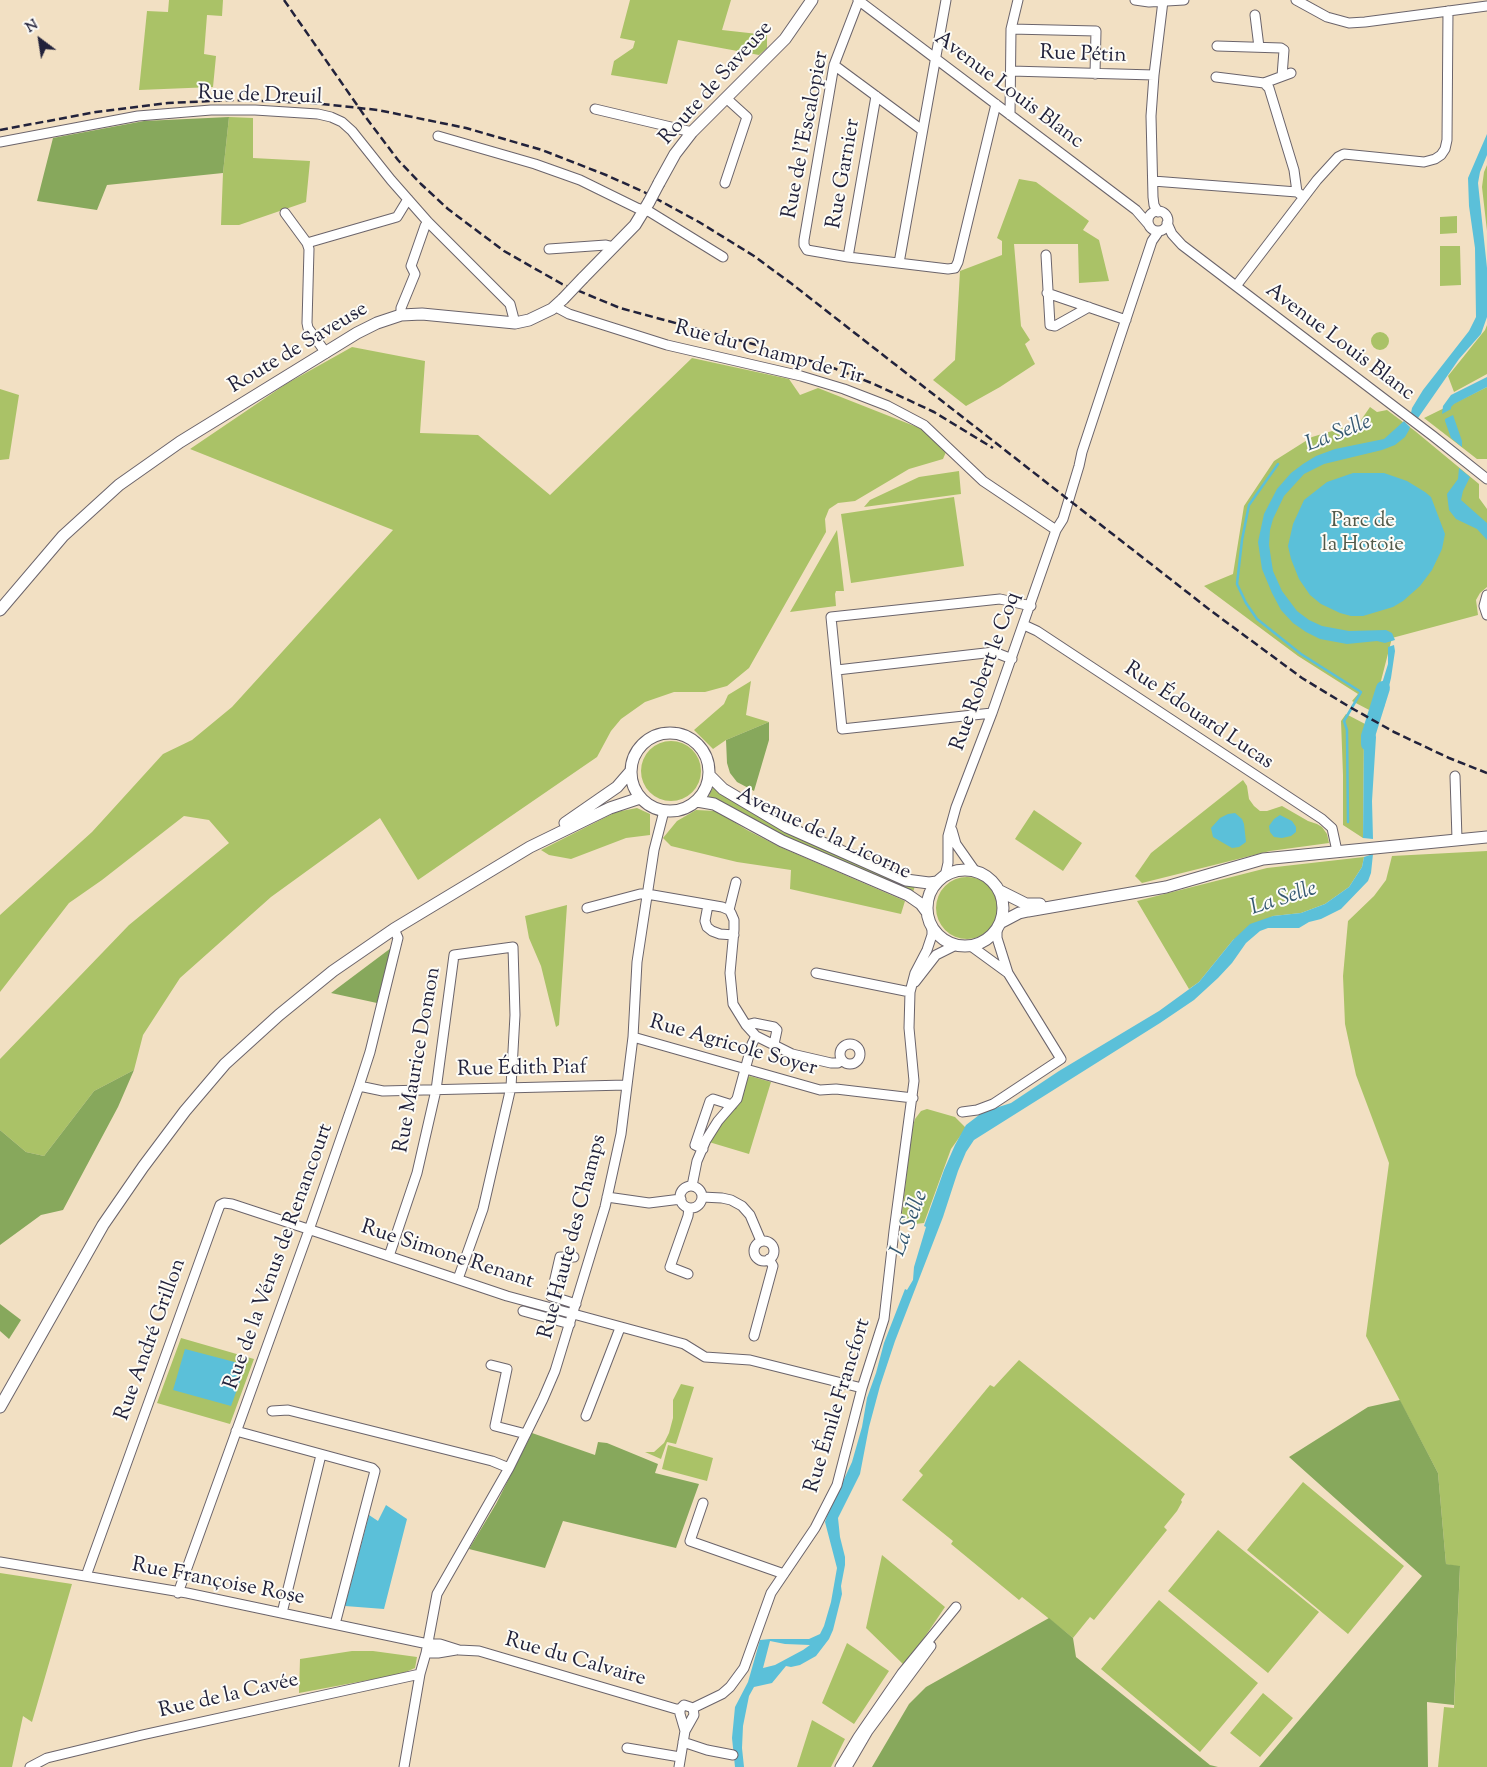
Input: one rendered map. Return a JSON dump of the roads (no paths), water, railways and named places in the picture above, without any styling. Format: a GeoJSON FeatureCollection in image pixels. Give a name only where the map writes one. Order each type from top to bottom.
{"type":"FeatureCollection","features":[{"type":"Feature","properties":{"kind":"main road","name":"Route de Saveuse"},"geometry":{"type":"LineString","coordinates":[[0,610],[62,536],[119,485],[180,442],[377,323],[401,315],[422,314],[516,323],[530,320],[560,303],[635,225],[675,154],[692,132],[785,39],[812,0]]}},
{"type":"Feature","properties":{"kind":"main road"},"geometry":{"type":"LineString","coordinates":[[672,732],[685,735],[696,742],[704,752],[709,764],[710,776],[703,794],[697,801],[687,808],[676,811],[664,811],[651,806],[640,798],[630,772],[632,759],[638,748],[648,739],[660,733],[672,732]]}},
{"type":"Feature","properties":{"kind":"main road"},"geometry":{"type":"LineString","coordinates":[[0,1407],[103,1225],[185,1111],[225,1064],[279,1015],[334,971],[394,929],[530,847],[617,786],[630,772]]}},
{"type":"Feature","properties":{"kind":"main road","name":"Avenue de la Licorne"},"geometry":{"type":"LineString","coordinates":[[710,776],[723,788],[788,827],[906,880],[929,883],[941,879]]}},
{"type":"Feature","properties":{"kind":"main road"},"geometry":{"type":"LineString","coordinates":[[530,847],[610,808],[640,798]]}},
{"type":"Feature","properties":{"kind":"main road","name":"Avenue de la Licorne"},"geometry":{"type":"LineString","coordinates":[[697,801],[714,804],[782,841],[908,894],[921,904],[927,912]]}},
{"type":"Feature","properties":{"kind":"main road"},"geometry":{"type":"LineString","coordinates":[[1074,902],[1026,904],[1000,891],[990,878],[975,871],[965,870],[954,871],[941,879],[931,891],[927,912],[932,926],[942,938],[956,945],[971,946],[986,940],[999,926],[1018,914],[1074,902],[1166,887],[1263,859],[1487,837]]}},
{"type":"Feature","properties":{"kind":"main road"},"geometry":{"type":"LineString","coordinates":[[999,926],[1003,907],[1000,891]]}},
{"type":"Feature","properties":{"kind":"street","name":"Avenue Louis Blanc"},"geometry":{"type":"LineString","coordinates":[[858,0],[1158,227],[1172,234],[1182,245],[1487,479]]}},
{"type":"Feature","properties":{"kind":"street","name":"Rue de l'Escalopier"},"geometry":{"type":"LineString","coordinates":[[848,257],[810,252],[805,248],[804,240],[834,65],[858,0]]}},
{"type":"Feature","properties":{"kind":"street"},"geometry":{"type":"LineString","coordinates":[[899,263],[946,0]]}},
{"type":"Feature","properties":{"kind":"street"},"geometry":{"type":"LineString","coordinates":[[1010,115],[1011,29],[1018,0]]}},
{"type":"Feature","properties":{"kind":"street"},"geometry":{"type":"LineString","coordinates":[[1135,0],[1184,0]]}},
{"type":"Feature","properties":{"kind":"street"},"geometry":{"type":"LineString","coordinates":[[1296,0],[1327,17],[1349,23],[1487,6]]}},
{"type":"Feature","properties":{"kind":"street"},"geometry":{"type":"LineString","coordinates":[[1155,213],[1151,116],[1163,1]]}},
{"type":"Feature","properties":{"kind":"street"},"geometry":{"type":"LineString","coordinates":[[1236,286],[1301,194],[1331,162],[1344,154],[1424,162],[1435,160],[1441,155],[1447,140],[1448,11]]}},
{"type":"Feature","properties":{"kind":"street"},"geometry":{"type":"LineString","coordinates":[[1255,15],[1259,47]]}},
{"type":"Feature","properties":{"kind":"street"},"geometry":{"type":"LineString","coordinates":[[1011,29],[1096,31],[1095,74]]}},
{"type":"Feature","properties":{"kind":"street"},"geometry":{"type":"LineString","coordinates":[[1216,77],[1264,83],[1287,75],[1284,50],[1259,47],[1217,46]]}},
{"type":"Feature","properties":{"kind":"street"},"geometry":{"type":"LineString","coordinates":[[834,65],[922,130]]}},
{"type":"Feature","properties":{"kind":"street","name":"Rue Pétin"},"geometry":{"type":"LineString","coordinates":[[1010,71],[1154,75]]}},
{"type":"Feature","properties":{"kind":"street"},"geometry":{"type":"LineString","coordinates":[[1264,83],[1272,94],[1301,194]]}},
{"type":"Feature","properties":{"kind":"street","name":"Rue Garnier"},"geometry":{"type":"LineString","coordinates":[[848,257],[876,96]]}},
{"type":"Feature","properties":{"kind":"street"},"geometry":{"type":"LineString","coordinates":[[725,183],[747,117],[726,98]]}},
{"type":"Feature","properties":{"kind":"street"},"geometry":{"type":"LineString","coordinates":[[848,257],[948,269],[955,268],[996,104]]}},
{"type":"Feature","properties":{"kind":"street"},"geometry":{"type":"LineString","coordinates":[[594,109],[692,132]]}},
{"type":"Feature","properties":{"kind":"street","name":"Rue de Dreuil"},"geometry":{"type":"LineString","coordinates":[[0,142],[101,122],[160,114],[233,110],[318,114],[331,117],[347,126],[428,222],[510,304],[516,323]]}},
{"type":"Feature","properties":{"kind":"street"},"geometry":{"type":"LineString","coordinates":[[438,136],[547,168],[580,180],[636,208],[647,206],[723,257]]}},
{"type":"Feature","properties":{"kind":"street"},"geometry":{"type":"LineString","coordinates":[[1153,181],[1301,194]]}},
{"type":"Feature","properties":{"kind":"street"},"geometry":{"type":"LineString","coordinates":[[307,243],[397,217],[408,199]]}},
{"type":"Feature","properties":{"kind":"street","name":"Avenue Louis Blanc"},"geometry":{"type":"LineString","coordinates":[[1136,210],[1155,213]]}},
{"type":"Feature","properties":{"kind":"street"},"geometry":{"type":"LineString","coordinates":[[285,213],[307,243],[309,249],[307,323],[308,328],[326,353]]}},
{"type":"Feature","properties":{"kind":"street"},"geometry":{"type":"LineString","coordinates":[[1047,293],[1126,320],[1152,241],[1165,215],[1155,213]]}},
{"type":"Feature","properties":{"kind":"street"},"geometry":{"type":"LineString","coordinates":[[1155,213],[1148,219],[1158,227]]}},
{"type":"Feature","properties":{"kind":"street"},"geometry":{"type":"LineString","coordinates":[[401,315],[401,308],[415,274],[411,266],[428,222]]}},
{"type":"Feature","properties":{"kind":"street"},"geometry":{"type":"LineString","coordinates":[[549,250],[606,245],[614,247]]}},
{"type":"Feature","properties":{"kind":"street"},"geometry":{"type":"LineString","coordinates":[[1046,256],[1050,325],[1055,326],[1089,307]]}},
{"type":"Feature","properties":{"kind":"street","name":"Rue du Champ de Tir"},"geometry":{"type":"LineString","coordinates":[[560,303],[569,314],[667,345],[801,376],[844,389],[888,406],[924,425],[975,475],[1000,494],[1056,530]]}},
{"type":"Feature","properties":{"kind":"street","name":"Rue Robert le Coq"},"geometry":{"type":"LineString","coordinates":[[941,879],[948,863],[948,836],[965,782],[1031,606],[1056,530],[1062,501],[1082,452],[1126,320]]}},
{"type":"Feature","properties":{"kind":"street"},"geometry":{"type":"LineString","coordinates":[[1487,596],[1484,606],[1487,615]]}},
{"type":"Feature","properties":{"kind":"street"},"geometry":{"type":"LineString","coordinates":[[992,713],[842,729],[832,617],[1000,599],[1031,606]]}},
{"type":"Feature","properties":{"kind":"street","name":"Rue Édouard Lucas"},"geometry":{"type":"LineString","coordinates":[[1024,625],[1037,631],[1322,819],[1332,828],[1336,851]]}},
{"type":"Feature","properties":{"kind":"street"},"geometry":{"type":"LineString","coordinates":[[837,670],[994,652],[1012,659]]}},
{"type":"Feature","properties":{"kind":"street"},"geometry":{"type":"LineString","coordinates":[[1455,776],[1457,839]]}},
{"type":"Feature","properties":{"kind":"street","name":"Rue Haute des Champs"},"geometry":{"type":"LineString","coordinates":[[404,1767],[420,1674],[437,1594],[509,1468],[556,1371],[607,1196],[621,1134],[633,1037],[637,962],[654,850],[664,811]]}},
{"type":"Feature","properties":{"kind":"street"},"geometry":{"type":"LineString","coordinates":[[952,825],[956,844],[975,871]]}},
{"type":"Feature","properties":{"kind":"street"},"geometry":{"type":"LineString","coordinates":[[728,910],[736,882]]}},
{"type":"Feature","properties":{"kind":"street"},"geometry":{"type":"LineString","coordinates":[[587,908],[640,894],[647,894],[728,910],[734,920],[731,989],[733,1004],[746,1025],[756,1036],[792,1054],[816,1061],[838,1064],[842,1060]]}},
{"type":"Feature","properties":{"kind":"street"},"geometry":{"type":"LineString","coordinates":[[708,905],[705,921],[707,927],[720,934],[734,935]]}},
{"type":"Feature","properties":{"kind":"street"},"geometry":{"type":"LineString","coordinates":[[913,1098],[914,1081],[909,1028],[911,989],[915,973],[927,950],[932,935],[932,926]]}},
{"type":"Feature","properties":{"kind":"street"},"geometry":{"type":"LineString","coordinates":[[962,1112],[977,1110],[992,1104],[1061,1059],[1008,973],[997,938],[999,926]]}},
{"type":"Feature","properties":{"kind":"street","name":"Rue de la Vénus de Renancourt"},"geometry":{"type":"LineString","coordinates":[[178,1592],[359,1086],[370,1052],[398,942],[394,929]]}},
{"type":"Feature","properties":{"kind":"street"},"geometry":{"type":"LineString","coordinates":[[911,989],[936,955],[956,945]]}},
{"type":"Feature","properties":{"kind":"street"},"geometry":{"type":"LineString","coordinates":[[971,946],[1008,973]]}},
{"type":"Feature","properties":{"kind":"street","name":"Rue Maurice Domon"},"geometry":{"type":"LineString","coordinates":[[389,1256],[417,1173],[436,1090],[454,955],[513,948],[515,1015],[510,1087]]}},
{"type":"Feature","properties":{"kind":"street"},"geometry":{"type":"LineString","coordinates":[[816,973],[911,989]]}},
{"type":"Feature","properties":{"kind":"street"},"geometry":{"type":"LineString","coordinates":[[746,1025],[754,1023],[774,1027],[776,1030],[774,1044]]}},
{"type":"Feature","properties":{"kind":"street"},"geometry":{"type":"LineString","coordinates":[[692,1186],[697,1161],[702,1149],[718,1121],[737,1098],[756,1036]]}},
{"type":"Feature","properties":{"kind":"street","name":"Rue Agricole Soyer"},"geometry":{"type":"LineString","coordinates":[[633,1037],[820,1090],[836,1089],[913,1098]]}},
{"type":"Feature","properties":{"kind":"street","name":"Rue Édith Piaf"},"geometry":{"type":"LineString","coordinates":[[359,1086],[383,1091],[626,1085]]}},
{"type":"Feature","properties":{"kind":"street"},"geometry":{"type":"LineString","coordinates":[[458,1279],[483,1209],[510,1087]]}},
{"type":"Feature","properties":{"kind":"street","name":"Rue Émile Francfort"},"geometry":{"type":"LineString","coordinates":[[692,1708],[722,1694],[730,1688],[744,1668],[771,1593],[815,1528],[837,1485],[862,1388],[884,1319],[894,1231],[913,1098]]}},
{"type":"Feature","properties":{"kind":"street"},"geometry":{"type":"LineString","coordinates":[[702,1149],[695,1144],[710,1101],[713,1099],[732,1105]]}},
{"type":"Feature","properties":{"kind":"street"},"geometry":{"type":"LineString","coordinates":[[692,1186],[698,1188],[702,1197],[701,1203],[696,1207],[689,1208],[682,1203],[681,1199],[683,1190],[692,1186]]}},
{"type":"Feature","properties":{"kind":"street"},"geometry":{"type":"LineString","coordinates":[[607,1196],[650,1203],[681,1199]]}},
{"type":"Feature","properties":{"kind":"street"},"geometry":{"type":"LineString","coordinates":[[702,1197],[731,1200],[742,1206],[750,1216],[760,1241]]}},
{"type":"Feature","properties":{"kind":"street","name":"Rue André Grillon"},"geometry":{"type":"LineString","coordinates":[[86,1576],[220,1205],[224,1203],[232,1204],[309,1230]]}},
{"type":"Feature","properties":{"kind":"street"},"geometry":{"type":"LineString","coordinates":[[688,1274],[670,1267],[688,1216],[689,1208]]}},
{"type":"Feature","properties":{"kind":"street","name":"Rue Simone Renant"},"geometry":{"type":"LineString","coordinates":[[309,1230],[507,1296],[575,1309]]}},
{"type":"Feature","properties":{"kind":"street"},"geometry":{"type":"LineString","coordinates":[[754,1336],[773,1266],[770,1259],[774,1251],[772,1245],[767,1241],[760,1241]]}},
{"type":"Feature","properties":{"kind":"street"},"geometry":{"type":"LineString","coordinates":[[760,1241],[754,1249],[755,1255],[760,1260],[770,1259]]}},
{"type":"Feature","properties":{"kind":"street"},"geometry":{"type":"LineString","coordinates":[[574,1257],[560,1257],[551,1296],[575,1309],[620,1328],[684,1344],[705,1357],[750,1360],[862,1388]]}},
{"type":"Feature","properties":{"kind":"street"},"geometry":{"type":"LineString","coordinates":[[523,1311],[570,1324]]}},
{"type":"Feature","properties":{"kind":"street"},"geometry":{"type":"LineString","coordinates":[[586,1416],[620,1328]]}},
{"type":"Feature","properties":{"kind":"street"},"geometry":{"type":"LineString","coordinates":[[491,1365],[507,1369],[495,1426],[526,1434]]}},
{"type":"Feature","properties":{"kind":"street"},"geometry":{"type":"LineString","coordinates":[[272,1411],[288,1410],[492,1461],[509,1468]]}},
{"type":"Feature","properties":{"kind":"street"},"geometry":{"type":"LineString","coordinates":[[236,1431],[372,1468],[375,1471],[335,1624]]}},
{"type":"Feature","properties":{"kind":"street"},"geometry":{"type":"LineString","coordinates":[[282,1613],[321,1455]]}},
{"type":"Feature","properties":{"kind":"street"},"geometry":{"type":"LineString","coordinates":[[703,1503],[690,1541],[784,1574]]}},
{"type":"Feature","properties":{"kind":"street","name":"Rue Françoise Rose"},"geometry":{"type":"LineString","coordinates":[[0,1562],[178,1592],[335,1624],[427,1648]]}},
{"type":"Feature","properties":{"kind":"street"},"geometry":{"type":"LineString","coordinates":[[840,1767],[902,1673],[955,1607],[948,1622],[868,1731],[848,1767]]}},
{"type":"Feature","properties":{"kind":"street","name":"Rue du Calvaire"},"geometry":{"type":"LineString","coordinates":[[427,1648],[440,1644],[458,1650],[479,1651],[676,1710],[684,1715]]}},
{"type":"Feature","properties":{"kind":"street","name":"Rue de la Cavée"},"geometry":{"type":"LineString","coordinates":[[30,1767],[47,1758],[142,1735],[420,1674]]}},
{"type":"Feature","properties":{"kind":"street","name":"Rue du Calvaire"},"geometry":{"type":"LineString","coordinates":[[684,1715],[684,1705],[692,1708]]}},
{"type":"Feature","properties":{"kind":"street"},"geometry":{"type":"LineString","coordinates":[[679,1767],[685,1730],[684,1715]]}},
{"type":"Feature","properties":{"kind":"street"},"geometry":{"type":"LineString","coordinates":[[683,1742],[733,1755]]}},
{"type":"Feature","properties":{"kind":"street"},"geometry":{"type":"LineString","coordinates":[[627,1748],[680,1757]]}},
{"type":"Feature","properties":{"kind":"water"},"geometry":{"type":"Polygon","coordinates":[[[1487,134],[1487,155],[1478,183],[1487,268],[1487,317],[1481,334],[1459,359],[1418,418],[1411,413],[1412,408],[1423,390],[1469,331],[1476,317],[1475,248],[1469,206],[1468,178],[1487,134]]]}},
{"type":"Feature","properties":{"kind":"water"},"geometry":{"type":"Polygon","coordinates":[[[1487,377],[1487,387],[1454,404],[1451,409],[1442,414],[1443,406],[1451,395],[1487,377]]]}},
{"type":"Feature","properties":{"kind":"water"},"geometry":{"type":"Polygon","coordinates":[[[1453,415],[1462,441],[1462,447],[1451,438],[1445,421],[1445,419],[1453,415]]]}},
{"type":"Feature","properties":{"kind":"water"},"geometry":{"type":"Polygon","coordinates":[[[1404,421],[1410,427],[1409,430],[1405,437],[1395,445],[1324,464],[1304,474],[1284,496],[1273,519],[1269,545],[1273,571],[1282,591],[1297,611],[1309,620],[1322,626],[1349,631],[1386,630],[1392,633],[1395,640],[1385,643],[1377,641],[1347,644],[1320,639],[1293,623],[1281,610],[1272,593],[1262,569],[1258,542],[1264,514],[1277,489],[1291,473],[1303,464],[1316,456],[1335,449],[1384,439],[1404,421]]]}},
{"type":"Feature","properties":{"kind":"water"},"geometry":{"type":"Polygon","coordinates":[[[1459,468],[1470,477],[1461,500],[1487,523],[1487,540],[1477,529],[1456,519],[1449,510],[1447,494],[1458,479],[1459,468]]]}},
{"type":"Feature","properties":{"kind":"water"},"geometry":{"type":"Polygon","coordinates":[[[1353,473],[1384,473],[1407,481],[1425,492],[1431,497],[1445,534],[1442,549],[1432,570],[1420,586],[1393,607],[1363,616],[1351,616],[1340,613],[1321,604],[1310,595],[1299,579],[1288,546],[1293,524],[1304,500],[1327,482],[1353,473]]]}},
{"type":"Feature","properties":{"kind":"water"},"geometry":{"type":"Polygon","coordinates":[[[1394,645],[1395,651],[1391,678],[1384,707],[1376,703],[1388,664],[1388,647],[1394,645]]]}},
{"type":"Feature","properties":{"kind":"water"},"geometry":{"type":"Polygon","coordinates":[[[1367,725],[1374,729],[1376,737],[1372,801],[1373,839],[1363,838],[1364,730],[1367,725]]]}},
{"type":"Feature","properties":{"kind":"water"},"geometry":{"type":"Polygon","coordinates":[[[1235,813],[1242,819],[1244,824],[1246,842],[1239,847],[1232,848],[1213,837],[1211,828],[1220,818],[1235,813]]]}},
{"type":"Feature","properties":{"kind":"water"},"geometry":{"type":"Polygon","coordinates":[[[1280,815],[1292,821],[1296,827],[1296,832],[1291,836],[1274,837],[1270,832],[1269,826],[1280,815]]]}},
{"type":"Feature","properties":{"kind":"water"},"geometry":{"type":"Polygon","coordinates":[[[1373,854],[1368,881],[1341,909],[1299,928],[1268,928],[1260,931],[1246,943],[1232,963],[1218,978],[1194,1000],[974,1140],[966,1152],[958,1171],[943,1217],[895,1341],[869,1427],[860,1474],[838,1518],[845,1565],[841,1586],[842,1594],[833,1630],[829,1639],[816,1656],[800,1665],[786,1666],[772,1683],[754,1687],[749,1696],[743,1726],[742,1748],[744,1767],[735,1767],[732,1738],[735,1707],[748,1682],[760,1640],[809,1639],[820,1634],[824,1626],[831,1602],[837,1568],[825,1522],[852,1462],[862,1427],[867,1398],[884,1343],[905,1289],[907,1290],[913,1280],[914,1267],[926,1227],[924,1226],[944,1170],[966,1125],[983,1112],[1011,1103],[1059,1071],[1159,1011],[1199,982],[1233,940],[1250,924],[1273,916],[1301,913],[1325,904],[1349,887],[1362,867],[1364,857],[1373,854]],[[770,1641],[763,1668],[775,1665],[810,1645],[770,1641]]]}},
{"type":"Feature","properties":{"kind":"water"},"geometry":{"type":"Polygon","coordinates":[[[185,1349],[246,1365],[231,1406],[173,1390],[185,1349]]]}},
{"type":"Feature","properties":{"kind":"water"},"geometry":{"type":"Polygon","coordinates":[[[386,1505],[407,1519],[384,1609],[345,1606],[369,1515],[378,1521],[386,1505]]]}},
{"type":"Feature","properties":{"kind":"waterway"},"geometry":{"type":"LineString","coordinates":[[1278,464],[1249,505],[1242,540],[1237,584],[1246,603],[1257,619],[1301,654],[1361,692],[1344,721],[1347,730],[1348,822]]}},
{"type":"Feature","properties":{"kind":"waterway","name":"La Selle"},"geometry":{"type":"LineString","coordinates":[[1368,744],[1368,736],[1383,688]]}},
{"type":"Feature","properties":{"kind":"railway"},"geometry":{"type":"LineString","coordinates":[[284,0],[364,115],[398,160],[448,209],[504,251],[562,284],[620,308],[786,353],[836,369],[874,384],[934,412],[993,448]]}},
{"type":"Feature","properties":{"kind":"railway"},"geometry":{"type":"LineString","coordinates":[[0,130],[96,112],[168,103],[233,100],[313,103],[378,110],[466,128],[542,150],[606,175],[644,192],[699,222],[754,256],[1210,610],[1302,678],[1394,732],[1449,758],[1487,773]]}},
{"type":"Feature","properties":{"kind":"park label","name":"Parc de la Hotoie"},"geometry":{"type":"Point","coordinates":[1363,534]}}]}
